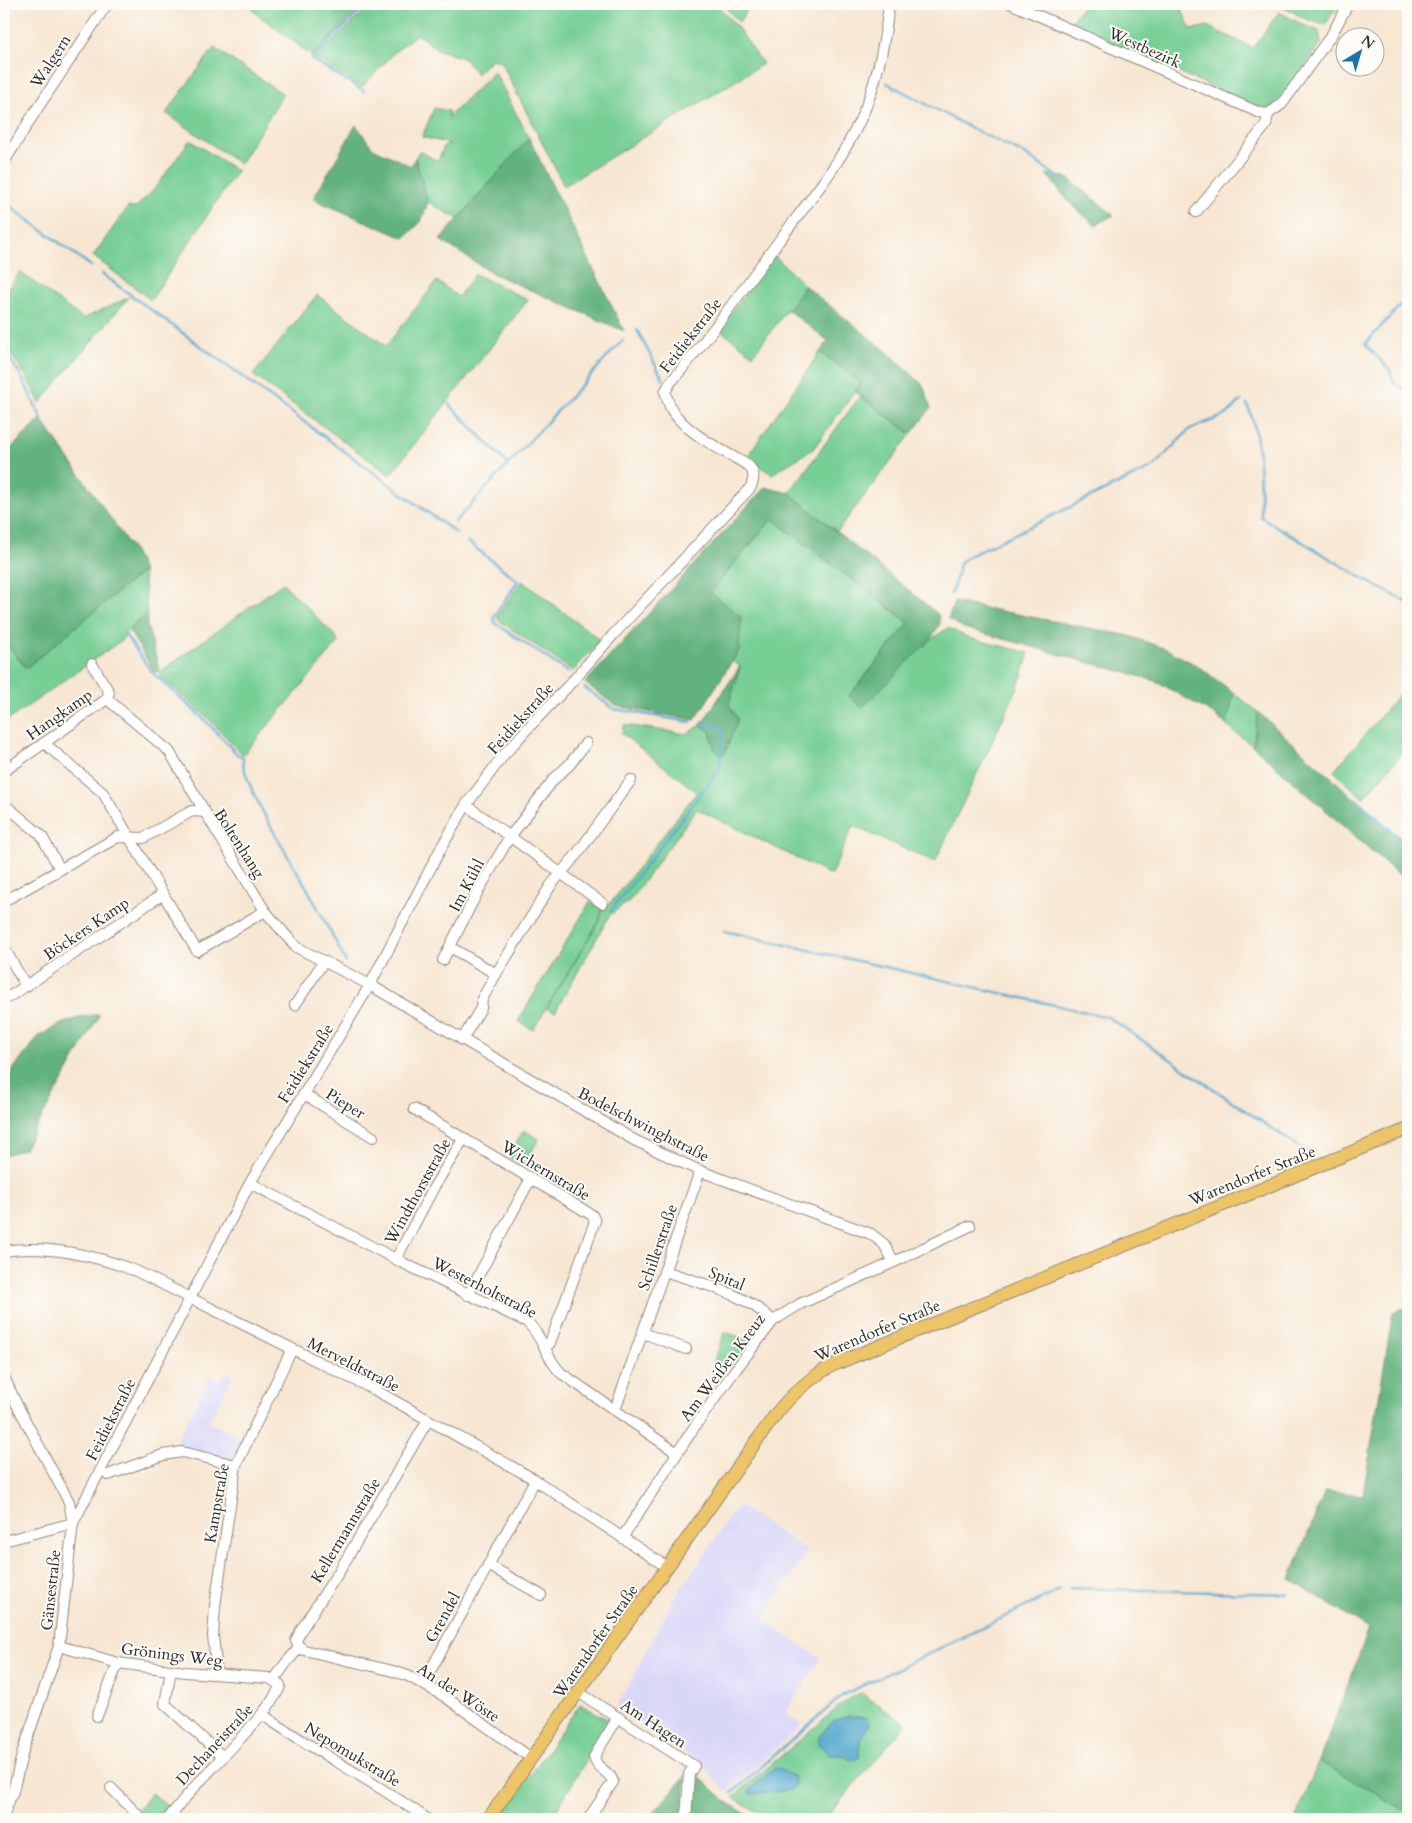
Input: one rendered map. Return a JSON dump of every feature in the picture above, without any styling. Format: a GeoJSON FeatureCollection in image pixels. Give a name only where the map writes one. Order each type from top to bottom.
{"type":"FeatureCollection","features":[{"type":"Feature","properties":{"kind":"main road","name":"Warendorfer Straße"},"geometry":{"type":"LineString","coordinates":[[488,1819],[783,1405],[798,1388],[814,1376],[833,1365],[931,1324],[1408,1129]]}},
{"type":"Feature","properties":{"kind":"street","name":"Walgern"},"geometry":{"type":"LineString","coordinates":[[4,162],[107,4]]}},
{"type":"Feature","properties":{"kind":"street","name":"Feidiekstraße"},"geometry":{"type":"LineString","coordinates":[[73,1523],[250,1183],[370,985],[441,848],[466,805],[503,756],[526,730],[751,487],[754,478],[753,472],[748,466],[690,429],[676,416],[669,406],[665,392],[670,383],[716,327],[824,181],[847,145],[861,117],[880,58],[889,4]]}},
{"type":"Feature","properties":{"kind":"street","name":"Westbezirk"},"geometry":{"type":"LineString","coordinates":[[1012,4],[1260,113],[1268,114]]}},
{"type":"Feature","properties":{"kind":"street"},"geometry":{"type":"LineString","coordinates":[[1196,212],[1261,131],[1266,124],[1268,114],[1282,104],[1288,96],[1332,34],[1348,4]]}},
{"type":"Feature","properties":{"kind":"street","name":"Hangkamp"},"geometry":{"type":"LineString","coordinates":[[4,771],[108,699],[109,692],[92,664]]}},
{"type":"Feature","properties":{"kind":"street","name":"Hangkamp"},"geometry":{"type":"LineString","coordinates":[[108,699],[168,751],[205,812]]}},
{"type":"Feature","properties":{"kind":"street","name":"Im Kühl"},"geometry":{"type":"LineString","coordinates":[[443,960],[477,892],[509,838],[554,779],[570,764],[586,742]]}},
{"type":"Feature","properties":{"kind":"street"},"geometry":{"type":"LineString","coordinates":[[44,743],[103,793],[196,951],[265,911]]}},
{"type":"Feature","properties":{"kind":"street"},"geometry":{"type":"LineString","coordinates":[[462,1040],[481,1008],[482,1000],[496,974],[551,885],[577,854],[631,780]]}},
{"type":"Feature","properties":{"kind":"street"},"geometry":{"type":"LineString","coordinates":[[4,804],[40,835],[60,869]]}},
{"type":"Feature","properties":{"kind":"street"},"geometry":{"type":"LineString","coordinates":[[466,805],[509,838],[602,903]]}},
{"type":"Feature","properties":{"kind":"street","name":"Boltenhang"},"geometry":{"type":"LineString","coordinates":[[4,901],[118,837],[143,838],[192,811],[205,812],[265,911],[296,947],[370,985]]}},
{"type":"Feature","properties":{"kind":"street","name":"Böckers Kamp"},"geometry":{"type":"LineString","coordinates":[[4,1000],[163,894]]}},
{"type":"Feature","properties":{"kind":"street"},"geometry":{"type":"LineString","coordinates":[[450,947],[496,974]]}},
{"type":"Feature","properties":{"kind":"street"},"geometry":{"type":"LineString","coordinates":[[4,948],[26,986]]}},
{"type":"Feature","properties":{"kind":"street"},"geometry":{"type":"LineString","coordinates":[[295,1005],[324,961]]}},
{"type":"Feature","properties":{"kind":"street","name":"Bodelschwinghstraße"},"geometry":{"type":"LineString","coordinates":[[370,985],[634,1140],[700,1171],[871,1234],[884,1244],[894,1262]]}},
{"type":"Feature","properties":{"kind":"street","name":"Pieper"},"geometry":{"type":"LineString","coordinates":[[304,1094],[373,1137]]}},
{"type":"Feature","properties":{"kind":"street","name":"Wichernstraße"},"geometry":{"type":"LineString","coordinates":[[414,1109],[592,1215],[595,1221],[550,1343],[546,1348]]}},
{"type":"Feature","properties":{"kind":"street","name":"Windthorststraße"},"geometry":{"type":"LineString","coordinates":[[396,1259],[434,1186],[464,1138]]}},
{"type":"Feature","properties":{"kind":"street","name":"Schillerstraße"},"geometry":{"type":"LineString","coordinates":[[615,1410],[700,1171]]}},
{"type":"Feature","properties":{"kind":"street"},"geometry":{"type":"LineString","coordinates":[[468,1295],[531,1178]]}},
{"type":"Feature","properties":{"kind":"street","name":"Westerholtstraße"},"geometry":{"type":"LineString","coordinates":[[250,1183],[396,1259],[527,1322],[537,1331],[552,1364],[560,1372],[677,1453]]}},
{"type":"Feature","properties":{"kind":"street","name":"Am Weißen Kreuz"},"geometry":{"type":"LineString","coordinates":[[622,1538],[677,1453],[736,1369],[773,1321],[800,1304],[970,1226]]}},
{"type":"Feature","properties":{"kind":"street","name":"Merveldtstraße"},"geometry":{"type":"LineString","coordinates":[[4,1251],[46,1250],[94,1257],[136,1271],[428,1420],[535,1480],[667,1567]]}},
{"type":"Feature","properties":{"kind":"street","name":"Spital"},"geometry":{"type":"LineString","coordinates":[[665,1271],[726,1292],[761,1309],[773,1321]]}},
{"type":"Feature","properties":{"kind":"street"},"geometry":{"type":"LineString","coordinates":[[643,1333],[686,1349]]}},
{"type":"Feature","properties":{"kind":"street","name":"Kampstraße"},"geometry":{"type":"LineString","coordinates":[[217,1674],[213,1636],[215,1606],[236,1465],[292,1349]]}},
{"type":"Feature","properties":{"kind":"street","name":"Gänsestraße"},"geometry":{"type":"LineString","coordinates":[[4,1377],[16,1404],[69,1502],[73,1523],[59,1646],[4,1814]]}},
{"type":"Feature","properties":{"kind":"street","name":"Kellermannstraße"},"geometry":{"type":"LineString","coordinates":[[304,1649],[296,1641],[301,1630],[340,1570],[428,1420]]}},
{"type":"Feature","properties":{"kind":"street"},"geometry":{"type":"LineString","coordinates":[[108,1475],[163,1455],[182,1452],[236,1465]]}},
{"type":"Feature","properties":{"kind":"street","name":"Grendel"},"geometry":{"type":"LineString","coordinates":[[423,1684],[535,1480]]}},
{"type":"Feature","properties":{"kind":"street"},"geometry":{"type":"LineString","coordinates":[[4,1541],[73,1523]]}},
{"type":"Feature","properties":{"kind":"street"},"geometry":{"type":"LineString","coordinates":[[488,1565],[541,1595]]}},
{"type":"Feature","properties":{"kind":"street","name":"Grönings Weg"},"geometry":{"type":"LineString","coordinates":[[59,1646],[118,1663],[172,1670],[269,1678],[277,1684]]}},
{"type":"Feature","properties":{"kind":"street","name":"Dechaneistraße"},"geometry":{"type":"LineString","coordinates":[[168,1819],[191,1790],[263,1715],[289,1659],[304,1649]]}},
{"type":"Feature","properties":{"kind":"street","name":"An der Wöste"},"geometry":{"type":"LineString","coordinates":[[304,1649],[389,1670],[423,1684],[444,1696],[531,1758]]}},
{"type":"Feature","properties":{"kind":"street"},"geometry":{"type":"LineString","coordinates":[[97,1716],[118,1663]]}},
{"type":"Feature","properties":{"kind":"street"},"geometry":{"type":"LineString","coordinates":[[172,1670],[165,1704],[223,1757]]}},
{"type":"Feature","properties":{"kind":"street","name":"Am Hagen"},"geometry":{"type":"LineString","coordinates":[[578,1692],[694,1766],[690,1774],[686,1819]]}},
{"type":"Feature","properties":{"kind":"street","name":"Nepomukstraße"},"geometry":{"type":"LineString","coordinates":[[263,1715],[300,1741],[427,1819]]}},
{"type":"Feature","properties":{"kind":"street"},"geometry":{"type":"LineString","coordinates":[[588,1819],[613,1782],[612,1777],[596,1765],[594,1757],[618,1717]]}},
{"type":"Feature","properties":{"kind":"street"},"geometry":{"type":"LineString","coordinates":[[111,1788],[142,1819]]}},
{"type":"Feature","properties":{"kind":"shaded area"},"geometry":{"type":"Polygon","coordinates":[[[225,1371],[233,1376],[208,1422],[243,1439],[235,1458],[173,1448],[210,1375],[220,1380],[225,1371]]]}},
{"type":"Feature","properties":{"kind":"shaded area"},"geometry":{"type":"Polygon","coordinates":[[[738,1505],[807,1551],[763,1620],[821,1658],[785,1713],[802,1725],[726,1792],[700,1762],[615,1710],[675,1597],[738,1505]]]}},
{"type":"Feature","properties":{"kind":"green space"},"geometry":{"type":"Polygon","coordinates":[[[257,4],[354,4],[358,9],[312,56],[252,10],[257,4]]]}},
{"type":"Feature","properties":{"kind":"green space"},"geometry":{"type":"Polygon","coordinates":[[[372,4],[716,4],[738,28],[763,64],[564,186],[501,62],[492,59],[477,74],[465,59],[437,49],[417,34],[396,51],[362,87],[315,58],[372,4]]]}},
{"type":"Feature","properties":{"kind":"green space"},"geometry":{"type":"Polygon","coordinates":[[[722,4],[751,4],[739,22],[722,4]]]}},
{"type":"Feature","properties":{"kind":"green space"},"geometry":{"type":"Polygon","coordinates":[[[1084,4],[1179,4],[1191,30],[1207,26],[1253,48],[1279,12],[1319,31],[1321,43],[1277,105],[1264,109],[1068,25],[1084,4]]]}},
{"type":"Feature","properties":{"kind":"green space"},"geometry":{"type":"Polygon","coordinates":[[[1278,4],[1334,4],[1337,6],[1325,25],[1306,19],[1278,4]]]}},
{"type":"Feature","properties":{"kind":"green space"},"geometry":{"type":"Polygon","coordinates":[[[214,48],[283,94],[240,164],[166,113],[214,48]]]}},
{"type":"Feature","properties":{"kind":"green space"},"geometry":{"type":"Polygon","coordinates":[[[495,73],[529,138],[458,219],[428,202],[415,158],[419,151],[438,161],[444,146],[450,144],[422,137],[434,108],[449,111],[448,117],[495,73]]]}},
{"type":"Feature","properties":{"kind":"green space"},"geometry":{"type":"Polygon","coordinates":[[[356,125],[373,148],[411,166],[415,158],[428,202],[421,222],[404,238],[313,199],[356,125]]]}},
{"type":"Feature","properties":{"kind":"green space"},"geometry":{"type":"Polygon","coordinates":[[[529,138],[624,331],[494,274],[440,240],[529,138]]]}},
{"type":"Feature","properties":{"kind":"green space"},"geometry":{"type":"Polygon","coordinates":[[[190,140],[237,171],[151,300],[93,256],[128,207],[135,208],[153,191],[190,140]]]}},
{"type":"Feature","properties":{"kind":"green space"},"geometry":{"type":"Polygon","coordinates":[[[1046,174],[1066,177],[1114,215],[1095,225],[1070,203],[1046,174]]]}},
{"type":"Feature","properties":{"kind":"green space"},"geometry":{"type":"Polygon","coordinates":[[[774,255],[805,286],[753,355],[719,329],[774,255]]]}},
{"type":"Feature","properties":{"kind":"green space"},"geometry":{"type":"Polygon","coordinates":[[[20,272],[83,319],[129,297],[40,403],[23,371],[4,345],[4,295],[20,272]]]}},
{"type":"Feature","properties":{"kind":"green space"},"geometry":{"type":"Polygon","coordinates":[[[475,274],[528,300],[390,475],[253,375],[317,295],[386,346],[437,281],[458,297],[475,274]]]}},
{"type":"Feature","properties":{"kind":"green space"},"geometry":{"type":"Polygon","coordinates":[[[805,286],[891,355],[923,385],[931,408],[911,434],[855,392],[861,382],[820,352],[828,341],[788,310],[805,286]]]}},
{"type":"Feature","properties":{"kind":"green space"},"geometry":{"type":"Polygon","coordinates":[[[820,352],[862,382],[813,449],[772,474],[746,458],[820,352]]]}},
{"type":"Feature","properties":{"kind":"green space"},"geometry":{"type":"Polygon","coordinates":[[[860,396],[911,434],[837,532],[789,493],[860,396]]]}},
{"type":"Feature","properties":{"kind":"green space"},"geometry":{"type":"Polygon","coordinates":[[[41,419],[135,553],[143,571],[26,668],[4,641],[4,455],[41,419]]]}},
{"type":"Feature","properties":{"kind":"green space"},"geometry":{"type":"Polygon","coordinates":[[[765,487],[789,493],[938,614],[940,624],[930,640],[862,708],[849,696],[909,623],[772,519],[710,592],[741,617],[739,650],[695,720],[616,706],[585,683],[765,487]]]}},
{"type":"Feature","properties":{"kind":"green space"},"geometry":{"type":"Polygon","coordinates":[[[772,519],[909,623],[849,696],[862,707],[930,640],[948,628],[969,638],[1029,653],[1018,687],[935,862],[853,826],[831,875],[697,809],[630,900],[610,915],[555,1012],[547,1008],[599,921],[603,906],[609,905],[697,792],[622,734],[624,725],[687,734],[701,725],[710,731],[715,750],[740,666],[732,661],[739,650],[710,593],[772,519]]]}},
{"type":"Feature","properties":{"kind":"green space"},"geometry":{"type":"Polygon","coordinates":[[[143,571],[147,615],[128,629],[122,640],[4,723],[4,641],[26,668],[143,571]]]}},
{"type":"Feature","properties":{"kind":"green space"},"geometry":{"type":"Polygon","coordinates":[[[522,581],[598,638],[598,644],[573,671],[498,620],[498,615],[522,581]]]}},
{"type":"Feature","properties":{"kind":"green space"},"geometry":{"type":"Polygon","coordinates":[[[283,583],[336,637],[338,643],[243,755],[209,719],[161,677],[160,672],[283,583]]]}},
{"type":"Feature","properties":{"kind":"green space"},"geometry":{"type":"Polygon","coordinates":[[[954,602],[1130,636],[1166,649],[1198,666],[1234,693],[1226,725],[1215,715],[1156,681],[964,628],[948,619],[954,602]]]}},
{"type":"Feature","properties":{"kind":"green space"},"geometry":{"type":"Polygon","coordinates":[[[147,615],[147,625],[160,672],[154,671],[128,629],[147,615]]]}},
{"type":"Feature","properties":{"kind":"green space"},"geometry":{"type":"Polygon","coordinates":[[[740,666],[729,705],[738,719],[725,753],[719,754],[715,750],[710,731],[701,725],[740,666]]]}},
{"type":"Feature","properties":{"kind":"green space"},"geometry":{"type":"Polygon","coordinates":[[[1408,684],[1408,747],[1363,798],[1334,771],[1408,684]]]}},
{"type":"Feature","properties":{"kind":"green space"},"geometry":{"type":"Polygon","coordinates":[[[1234,693],[1258,712],[1253,746],[1226,725],[1234,693]]]}},
{"type":"Feature","properties":{"kind":"green space"},"geometry":{"type":"Polygon","coordinates":[[[1258,712],[1408,846],[1408,883],[1253,746],[1258,712]]]}},
{"type":"Feature","properties":{"kind":"green space"},"geometry":{"type":"Polygon","coordinates":[[[590,902],[602,909],[599,921],[533,1030],[518,1021],[590,902]]]}},
{"type":"Feature","properties":{"kind":"green space"},"geometry":{"type":"Polygon","coordinates":[[[100,1014],[24,1149],[4,1155],[4,1081],[39,1036],[61,1024],[81,1017],[100,1014]]]}},
{"type":"Feature","properties":{"kind":"green space"},"geometry":{"type":"Polygon","coordinates":[[[524,1130],[539,1139],[523,1166],[508,1157],[524,1130]]]}},
{"type":"Feature","properties":{"kind":"green space"},"geometry":{"type":"Polygon","coordinates":[[[1408,1307],[1408,1812],[1319,1761],[1369,1629],[1290,1579],[1325,1491],[1363,1495],[1393,1312],[1408,1307]]]}},
{"type":"Feature","properties":{"kind":"green space"},"geometry":{"type":"Polygon","coordinates":[[[725,1332],[751,1341],[730,1366],[714,1360],[725,1332]]]}},
{"type":"Feature","properties":{"kind":"green space"},"geometry":{"type":"Polygon","coordinates":[[[861,1693],[906,1724],[825,1819],[768,1819],[733,1797],[848,1699],[861,1693]],[[849,1716],[833,1721],[824,1733],[824,1748],[830,1755],[841,1755],[852,1760],[858,1749],[866,1718],[849,1716]]]}},
{"type":"Feature","properties":{"kind":"green space"},"geometry":{"type":"Polygon","coordinates":[[[580,1704],[610,1721],[551,1819],[500,1819],[580,1704]]]}},
{"type":"Feature","properties":{"kind":"green space"},"geometry":{"type":"Polygon","coordinates":[[[1319,1761],[1408,1812],[1408,1819],[1295,1819],[1319,1761]]]}},
{"type":"Feature","properties":{"kind":"green space"},"geometry":{"type":"Polygon","coordinates":[[[694,1772],[727,1802],[754,1819],[690,1819],[694,1772]]]}},
{"type":"Feature","properties":{"kind":"green space"},"geometry":{"type":"Polygon","coordinates":[[[686,1775],[682,1819],[648,1819],[686,1775]]]}},
{"type":"Feature","properties":{"kind":"green space"},"geometry":{"type":"Polygon","coordinates":[[[151,1793],[170,1807],[160,1819],[150,1819],[138,1810],[151,1793]]]}},
{"type":"Feature","properties":{"kind":"water"},"geometry":{"type":"Polygon","coordinates":[[[849,1716],[866,1718],[869,1724],[860,1739],[859,1758],[852,1760],[841,1755],[829,1755],[819,1745],[819,1737],[833,1721],[849,1716]]]}},
{"type":"Feature","properties":{"kind":"water"},"geometry":{"type":"Polygon","coordinates":[[[774,1768],[778,1768],[794,1777],[795,1785],[791,1790],[750,1794],[749,1791],[774,1768]]]}},
{"type":"Feature","properties":{"kind":"waterway"},"geometry":{"type":"LineString","coordinates":[[356,4],[361,10]]}},
{"type":"Feature","properties":{"kind":"waterway"},"geometry":{"type":"LineString","coordinates":[[364,91],[311,59],[367,4]]}},
{"type":"Feature","properties":{"kind":"waterway"},"geometry":{"type":"LineString","coordinates":[[887,83],[1026,155],[1064,181]]}},
{"type":"Feature","properties":{"kind":"waterway"},"geometry":{"type":"LineString","coordinates":[[4,202],[91,266]]}},
{"type":"Feature","properties":{"kind":"waterway"},"geometry":{"type":"LineString","coordinates":[[102,274],[456,533]]}},
{"type":"Feature","properties":{"kind":"waterway"},"geometry":{"type":"LineString","coordinates":[[1408,297],[1365,344],[1390,370],[1394,383],[1408,391]]}},
{"type":"Feature","properties":{"kind":"waterway"},"geometry":{"type":"LineString","coordinates":[[637,330],[663,379]]}},
{"type":"Feature","properties":{"kind":"waterway"},"geometry":{"type":"LineString","coordinates":[[455,522],[623,340]]}},
{"type":"Feature","properties":{"kind":"waterway"},"geometry":{"type":"LineString","coordinates":[[4,350],[20,374],[42,419]]}},
{"type":"Feature","properties":{"kind":"waterway"},"geometry":{"type":"LineString","coordinates":[[951,594],[961,562],[967,557],[1153,467],[1190,429],[1226,415],[1241,401]]}},
{"type":"Feature","properties":{"kind":"waterway"},"geometry":{"type":"LineString","coordinates":[[449,404],[508,464]]}},
{"type":"Feature","properties":{"kind":"waterway"},"geometry":{"type":"LineString","coordinates":[[1247,404],[1252,417],[1257,445],[1261,517],[1369,582],[1408,603]]}},
{"type":"Feature","properties":{"kind":"waterway"},"geometry":{"type":"LineString","coordinates":[[468,542],[517,580],[517,583],[494,616],[495,623],[568,672]]}},
{"type":"Feature","properties":{"kind":"waterway"},"geometry":{"type":"LineString","coordinates":[[124,633],[151,671],[207,722],[237,754],[243,757],[244,769],[259,803],[346,962]]}},
{"type":"Feature","properties":{"kind":"waterway"},"geometry":{"type":"LineString","coordinates":[[585,688],[614,709],[691,722]]}},
{"type":"Feature","properties":{"kind":"waterway"},"geometry":{"type":"LineString","coordinates":[[610,912],[719,770],[723,737],[722,729],[718,726],[704,724]]}},
{"type":"Feature","properties":{"kind":"waterway"},"geometry":{"type":"LineString","coordinates":[[1355,798],[1408,845]]}},
{"type":"Feature","properties":{"kind":"waterway"},"geometry":{"type":"LineString","coordinates":[[724,931],[1108,1017],[1314,1157]]}},
{"type":"Feature","properties":{"kind":"waterway"},"geometry":{"type":"LineString","coordinates":[[1070,1588],[1288,1594]]}},
{"type":"Feature","properties":{"kind":"waterway"},"geometry":{"type":"LineString","coordinates":[[732,1793],[843,1695],[1060,1590]]}}]}
